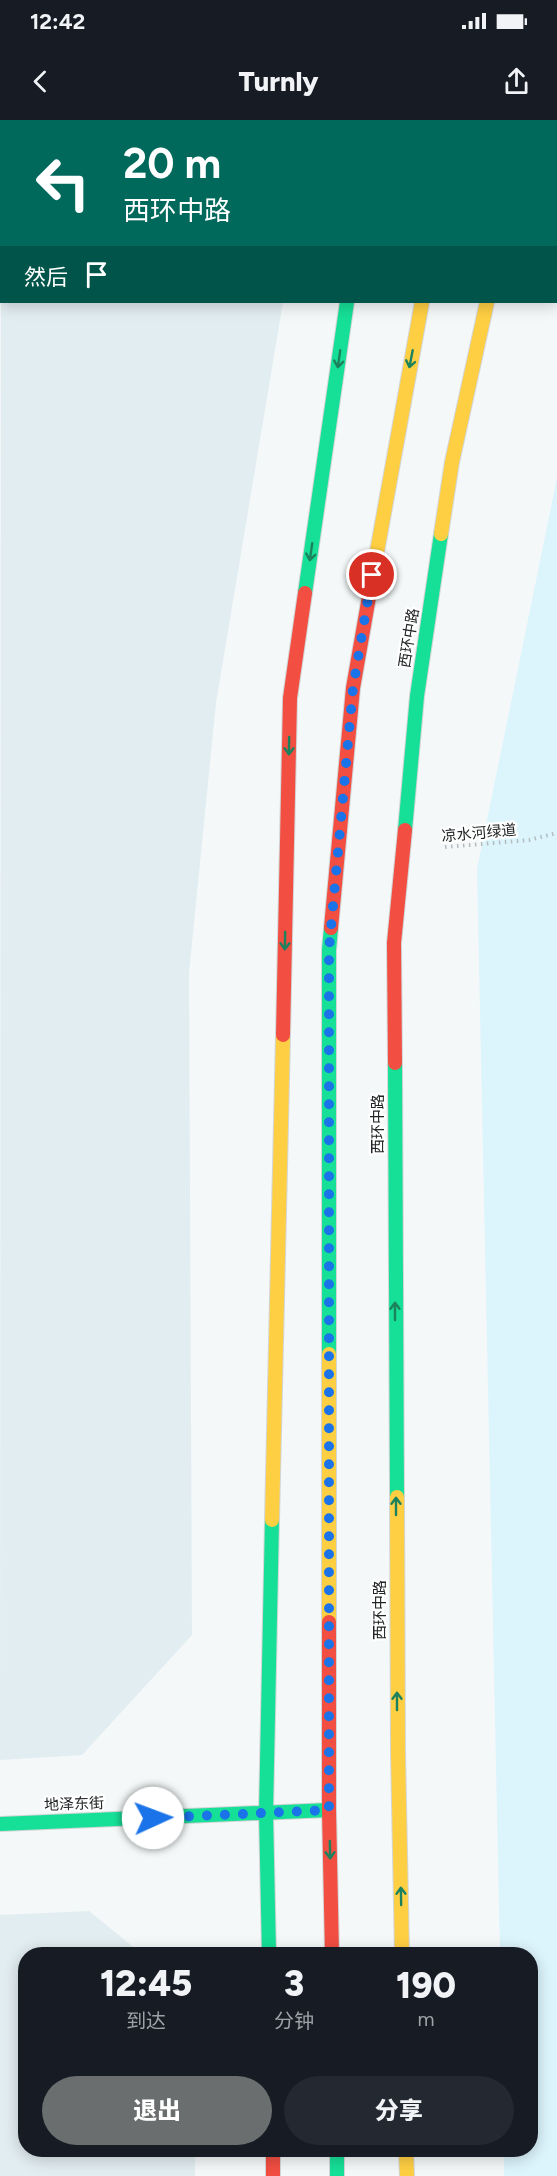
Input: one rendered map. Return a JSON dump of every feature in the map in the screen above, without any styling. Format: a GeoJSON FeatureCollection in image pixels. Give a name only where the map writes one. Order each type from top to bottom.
{"type":"FeatureCollection","features":[{"type":"Feature","properties":{"kind":"main road"},"geometry":{"type":"LineString","coordinates":[[269,1947],[266,1813],[290,698],[347,303]]}},
{"type":"Feature","properties":{"kind":"main road"},"geometry":{"type":"LineString","coordinates":[[332,1947],[329,1810],[329,950],[353,688],[422,303]]}},
{"type":"Feature","properties":{"kind":"main road","name":"西环中路"},"geometry":{"type":"LineString","coordinates":[[402,1947],[398,1752],[394,943],[417,696],[452,462],[486,303]]}},
{"type":"Feature","properties":{"kind":"main road","name":"地泽东街"},"geometry":{"type":"LineString","coordinates":[[0,1824],[329,1810]]}},
{"type":"Feature","properties":{"kind":"main road"},"geometry":{"type":"LineString","coordinates":[[273,2157],[273,2176]]}},
{"type":"Feature","properties":{"kind":"main road"},"geometry":{"type":"LineString","coordinates":[[336,2157],[337,2176]]}},
{"type":"Feature","properties":{"kind":"main road"},"geometry":{"type":"LineString","coordinates":[[406,2157],[407,2176]]}},
{"type":"Feature","properties":{"kind":"path","name":"凉水河绿道"},"geometry":{"type":"LineString","coordinates":[[402,851],[529,840],[557,833]]}},
{"type":"Feature","properties":{"kind":"shaded area"},"geometry":{"type":"Polygon","coordinates":[[[1,303],[283,303],[216,703],[189,973],[192,1635],[82,1755],[0,1760],[1,303]]]}},
{"type":"Feature","properties":{"kind":"shaded area"},"geometry":{"type":"Polygon","coordinates":[[[557,478],[557,2176],[504,2176],[504,2157],[538,2157],[538,1947],[500,1947],[477,869],[557,478]]]}},
{"type":"Feature","properties":{"kind":"shaded area"},"geometry":{"type":"Polygon","coordinates":[[[89,1911],[133,1947],[18,1947],[18,2157],[195,2157],[195,2176],[0,2176],[0,1915],[89,1911]]]}},
{"type":"Feature","properties":{"kind":"traffic: fast"},"geometry":{"type":"LineString","coordinates":[[305,593],[347,303]]}},
{"type":"Feature","properties":{"kind":"traffic: fast"},"geometry":{"type":"LineString","coordinates":[[405,830],[417,696],[441,534]]}},
{"type":"Feature","properties":{"kind":"traffic: fast"},"geometry":{"type":"LineString","coordinates":[[329,1354],[329,950],[331,928]]}},
{"type":"Feature","properties":{"kind":"traffic: fast"},"geometry":{"type":"LineString","coordinates":[[395,1063],[397,1497]]}},
{"type":"Feature","properties":{"kind":"traffic: fast"},"geometry":{"type":"LineString","coordinates":[[269,1947],[266,1813],[272,1520]]}},
{"type":"Feature","properties":{"kind":"traffic: fast"},"geometry":{"type":"LineString","coordinates":[[0,1824],[329,1810]]}},
{"type":"Feature","properties":{"kind":"traffic: fast"},"geometry":{"type":"LineString","coordinates":[[337,2157],[337,2176]]}},
{"type":"Feature","properties":{"kind":"traffic: slow"},"geometry":{"type":"LineString","coordinates":[[373,574],[422,303]]}},
{"type":"Feature","properties":{"kind":"traffic: slow"},"geometry":{"type":"LineString","coordinates":[[441,534],[452,462],[487,303]]}},
{"type":"Feature","properties":{"kind":"traffic: slow"},"geometry":{"type":"LineString","coordinates":[[272,1520],[283,1035]]}},
{"type":"Feature","properties":{"kind":"traffic: slow"},"geometry":{"type":"LineString","coordinates":[[329,1354],[329,1622]]}},
{"type":"Feature","properties":{"kind":"traffic: slow"},"geometry":{"type":"LineString","coordinates":[[397,1497],[402,1947]]}},
{"type":"Feature","properties":{"kind":"traffic: slow"},"geometry":{"type":"LineString","coordinates":[[406,2157],[407,2176]]}},
{"type":"Feature","properties":{"kind":"traffic: jam"},"geometry":{"type":"LineString","coordinates":[[331,928],[353,688],[373,574]]}},
{"type":"Feature","properties":{"kind":"traffic: jam"},"geometry":{"type":"LineString","coordinates":[[283,1035],[290,698],[305,593]]}},
{"type":"Feature","properties":{"kind":"traffic: jam"},"geometry":{"type":"LineString","coordinates":[[395,1063],[394,943],[405,830]]}},
{"type":"Feature","properties":{"kind":"traffic: jam"},"geometry":{"type":"LineString","coordinates":[[329,1622],[332,1947]]}},
{"type":"Feature","properties":{"kind":"traffic: jam"},"geometry":{"type":"LineString","coordinates":[[273,2157],[273,2176]]}},
{"type":"Feature","properties":{"kind":"route"},"geometry":{"type":"LineString","coordinates":[[153,1818],[329,1810],[329,950],[353,688],[372,575]]}}]}
